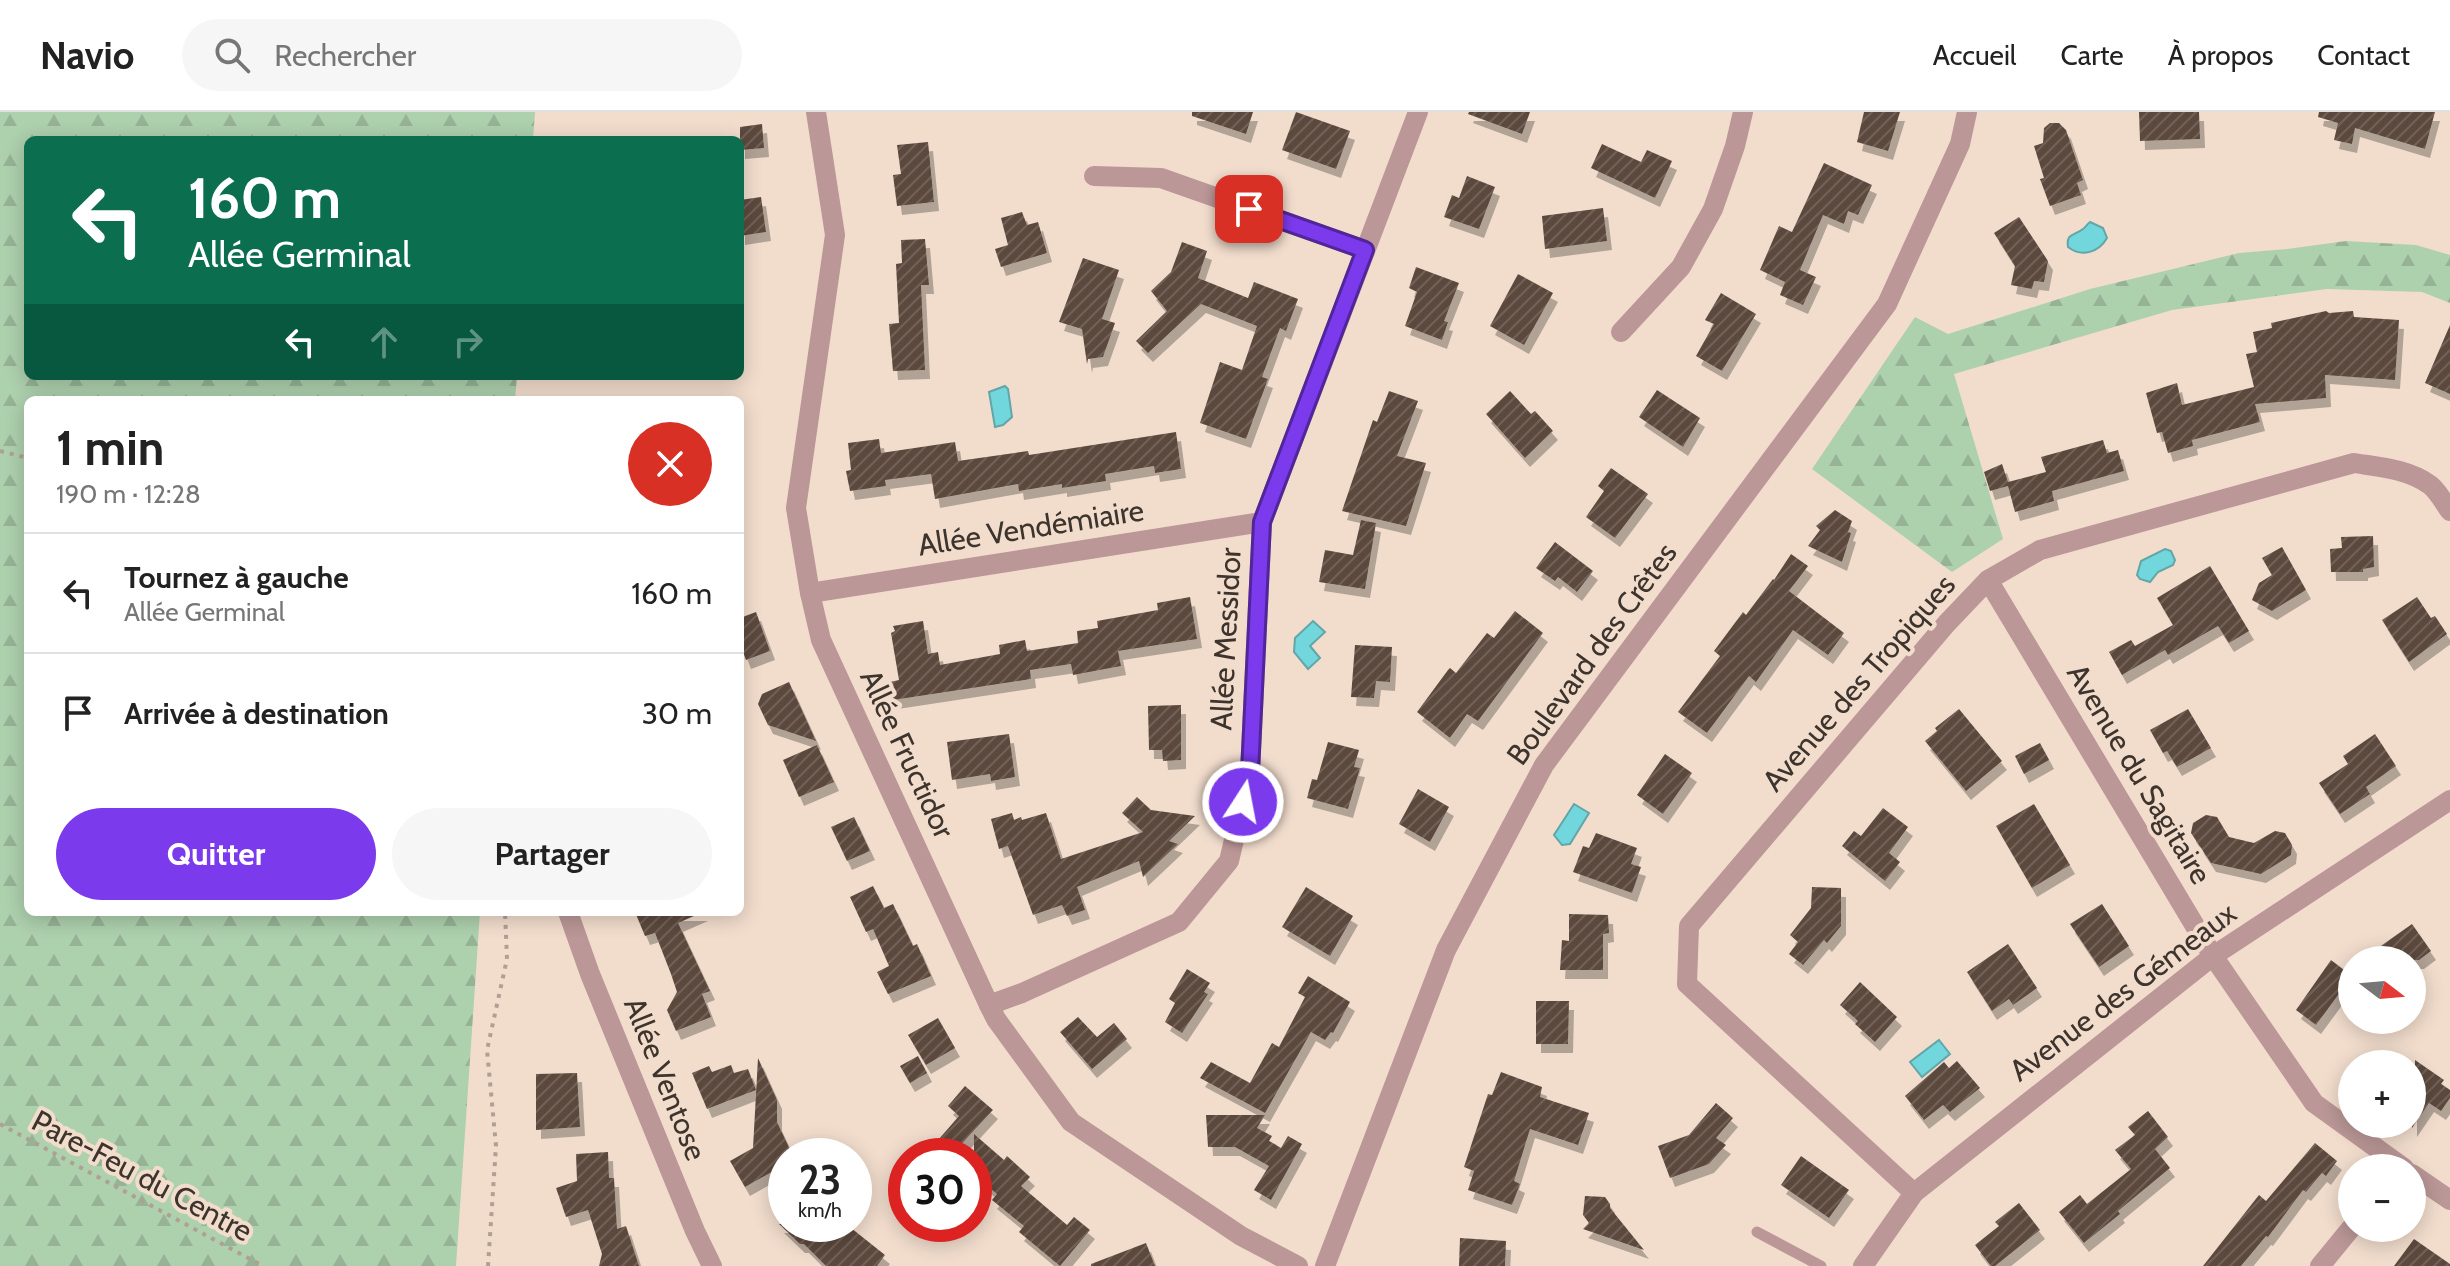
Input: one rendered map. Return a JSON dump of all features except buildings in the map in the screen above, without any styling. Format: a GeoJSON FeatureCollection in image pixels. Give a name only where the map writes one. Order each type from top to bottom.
{"type":"FeatureCollection","features":[{"type":"Feature","properties":{"kind":"street","name":"Allée Fructidor"},"geometry":{"type":"LineString","coordinates":[[816,112],[835,235],[796,508],[821,640],[996,1019],[1071,1122],[1241,1236],[1298,1266]]}},
{"type":"Feature","properties":{"kind":"street","name":"Allée Messidor"},"geometry":{"type":"LineString","coordinates":[[989,1005],[1179,922],[1229,861],[1250,772],[1262,522],[1418,112]]}},
{"type":"Feature","properties":{"kind":"street"},"geometry":{"type":"LineString","coordinates":[[1621,332],[1681,267],[1707,221],[1735,146],[1743,112]]}},
{"type":"Feature","properties":{"kind":"street","name":"Boulevard des Crêtes"},"geometry":{"type":"LineString","coordinates":[[1325,1266],[1446,950],[1544,765],[1887,304],[1960,144],[1967,112]]}},
{"type":"Feature","properties":{"kind":"street"},"geometry":{"type":"LineString","coordinates":[[1094,176],[1161,178],[1365,250]]}},
{"type":"Feature","properties":{"kind":"street","name":"Avenue des Tropiques"},"geometry":{"type":"LineString","coordinates":[[1914,1193],[1687,984],[1689,926],[1937,635],[1988,580],[2040,550],[2354,463],[2411,475],[2432,486],[2450,511]]}},
{"type":"Feature","properties":{"kind":"street","name":"Allée Vendémiaire"},"geometry":{"type":"LineString","coordinates":[[810,593],[1262,522]]}},
{"type":"Feature","properties":{"kind":"street","name":"Avenue du Sagitaire"},"geometry":{"type":"LineString","coordinates":[[1988,580],[2213,956],[2314,1103],[2385,1154]]}},
{"type":"Feature","properties":{"kind":"street","name":"Avenue des Gémeaux"},"geometry":{"type":"LineString","coordinates":[[1863,1266],[1914,1193],[2213,956],[2450,800]]}},
{"type":"Feature","properties":{"kind":"street","name":"Allée Ventose"},"geometry":{"type":"LineString","coordinates":[[569,916],[596,989],[712,1266]]}},
{"type":"Feature","properties":{"kind":"street"},"geometry":{"type":"LineString","coordinates":[[2426,1184],[2450,1200]]}},
{"type":"Feature","properties":{"kind":"street"},"geometry":{"type":"LineString","coordinates":[[2320,1266],[2340,1242]]}},
{"type":"Feature","properties":{"kind":"lane"},"geometry":{"type":"LineString","coordinates":[[1757,1232],[1821,1266]]}},
{"type":"Feature","properties":{"kind":"path"},"geometry":{"type":"LineString","coordinates":[[0,451],[24,457]]}},
{"type":"Feature","properties":{"kind":"path"},"geometry":{"type":"LineString","coordinates":[[488,1266],[496,1146],[487,1050],[507,959],[505,916]]}},
{"type":"Feature","properties":{"kind":"path","name":"Pare-Feu du Centre"},"geometry":{"type":"LineString","coordinates":[[0,1124],[263,1266]]}},
{"type":"Feature","properties":{"kind":"green space"},"geometry":{"type":"Polygon","coordinates":[[[0,112],[535,112],[533,136],[24,136],[24,380],[517,380],[515,396],[24,396],[24,916],[480,916],[456,1266],[0,1266],[0,112]]]}},
{"type":"Feature","properties":{"kind":"green space"},"geometry":{"type":"Polygon","coordinates":[[[2346,241],[2416,245],[2450,255],[2450,303],[2422,292],[2327,289],[2172,310],[1954,374],[2003,539],[1952,572],[1812,469],[1915,317],[1948,334],[2090,289],[2239,253],[2346,241]]]}},
{"type":"Feature","properties":{"kind":"water"},"geometry":{"type":"Polygon","coordinates":[[[2090,222],[2103,228],[2107,238],[2104,243],[2084,253],[2068,247],[2069,237],[2090,222]]]}},
{"type":"Feature","properties":{"kind":"water"},"geometry":{"type":"Polygon","coordinates":[[[1005,386],[1012,417],[995,427],[989,392],[1005,386]]]}},
{"type":"Feature","properties":{"kind":"water"},"geometry":{"type":"Polygon","coordinates":[[[2165,549],[2171,551],[2175,560],[2173,565],[2158,572],[2150,582],[2140,579],[2137,575],[2141,561],[2165,549]]]}},
{"type":"Feature","properties":{"kind":"water"},"geometry":{"type":"Polygon","coordinates":[[[1313,621],[1325,632],[1310,646],[1320,658],[1308,669],[1294,652],[1295,638],[1313,621]]]}},
{"type":"Feature","properties":{"kind":"water"},"geometry":{"type":"Polygon","coordinates":[[[1574,804],[1589,813],[1570,844],[1562,845],[1554,835],[1574,804]]]}},
{"type":"Feature","properties":{"kind":"water"},"geometry":{"type":"Polygon","coordinates":[[[1939,1040],[1950,1054],[1922,1077],[1910,1062],[1939,1040]]]}},
{"type":"Feature","properties":{"kind":"route"},"geometry":{"type":"LineString","coordinates":[[1243,802],[1250,772],[1262,522],[1365,250],[1249,209]]}}]}
